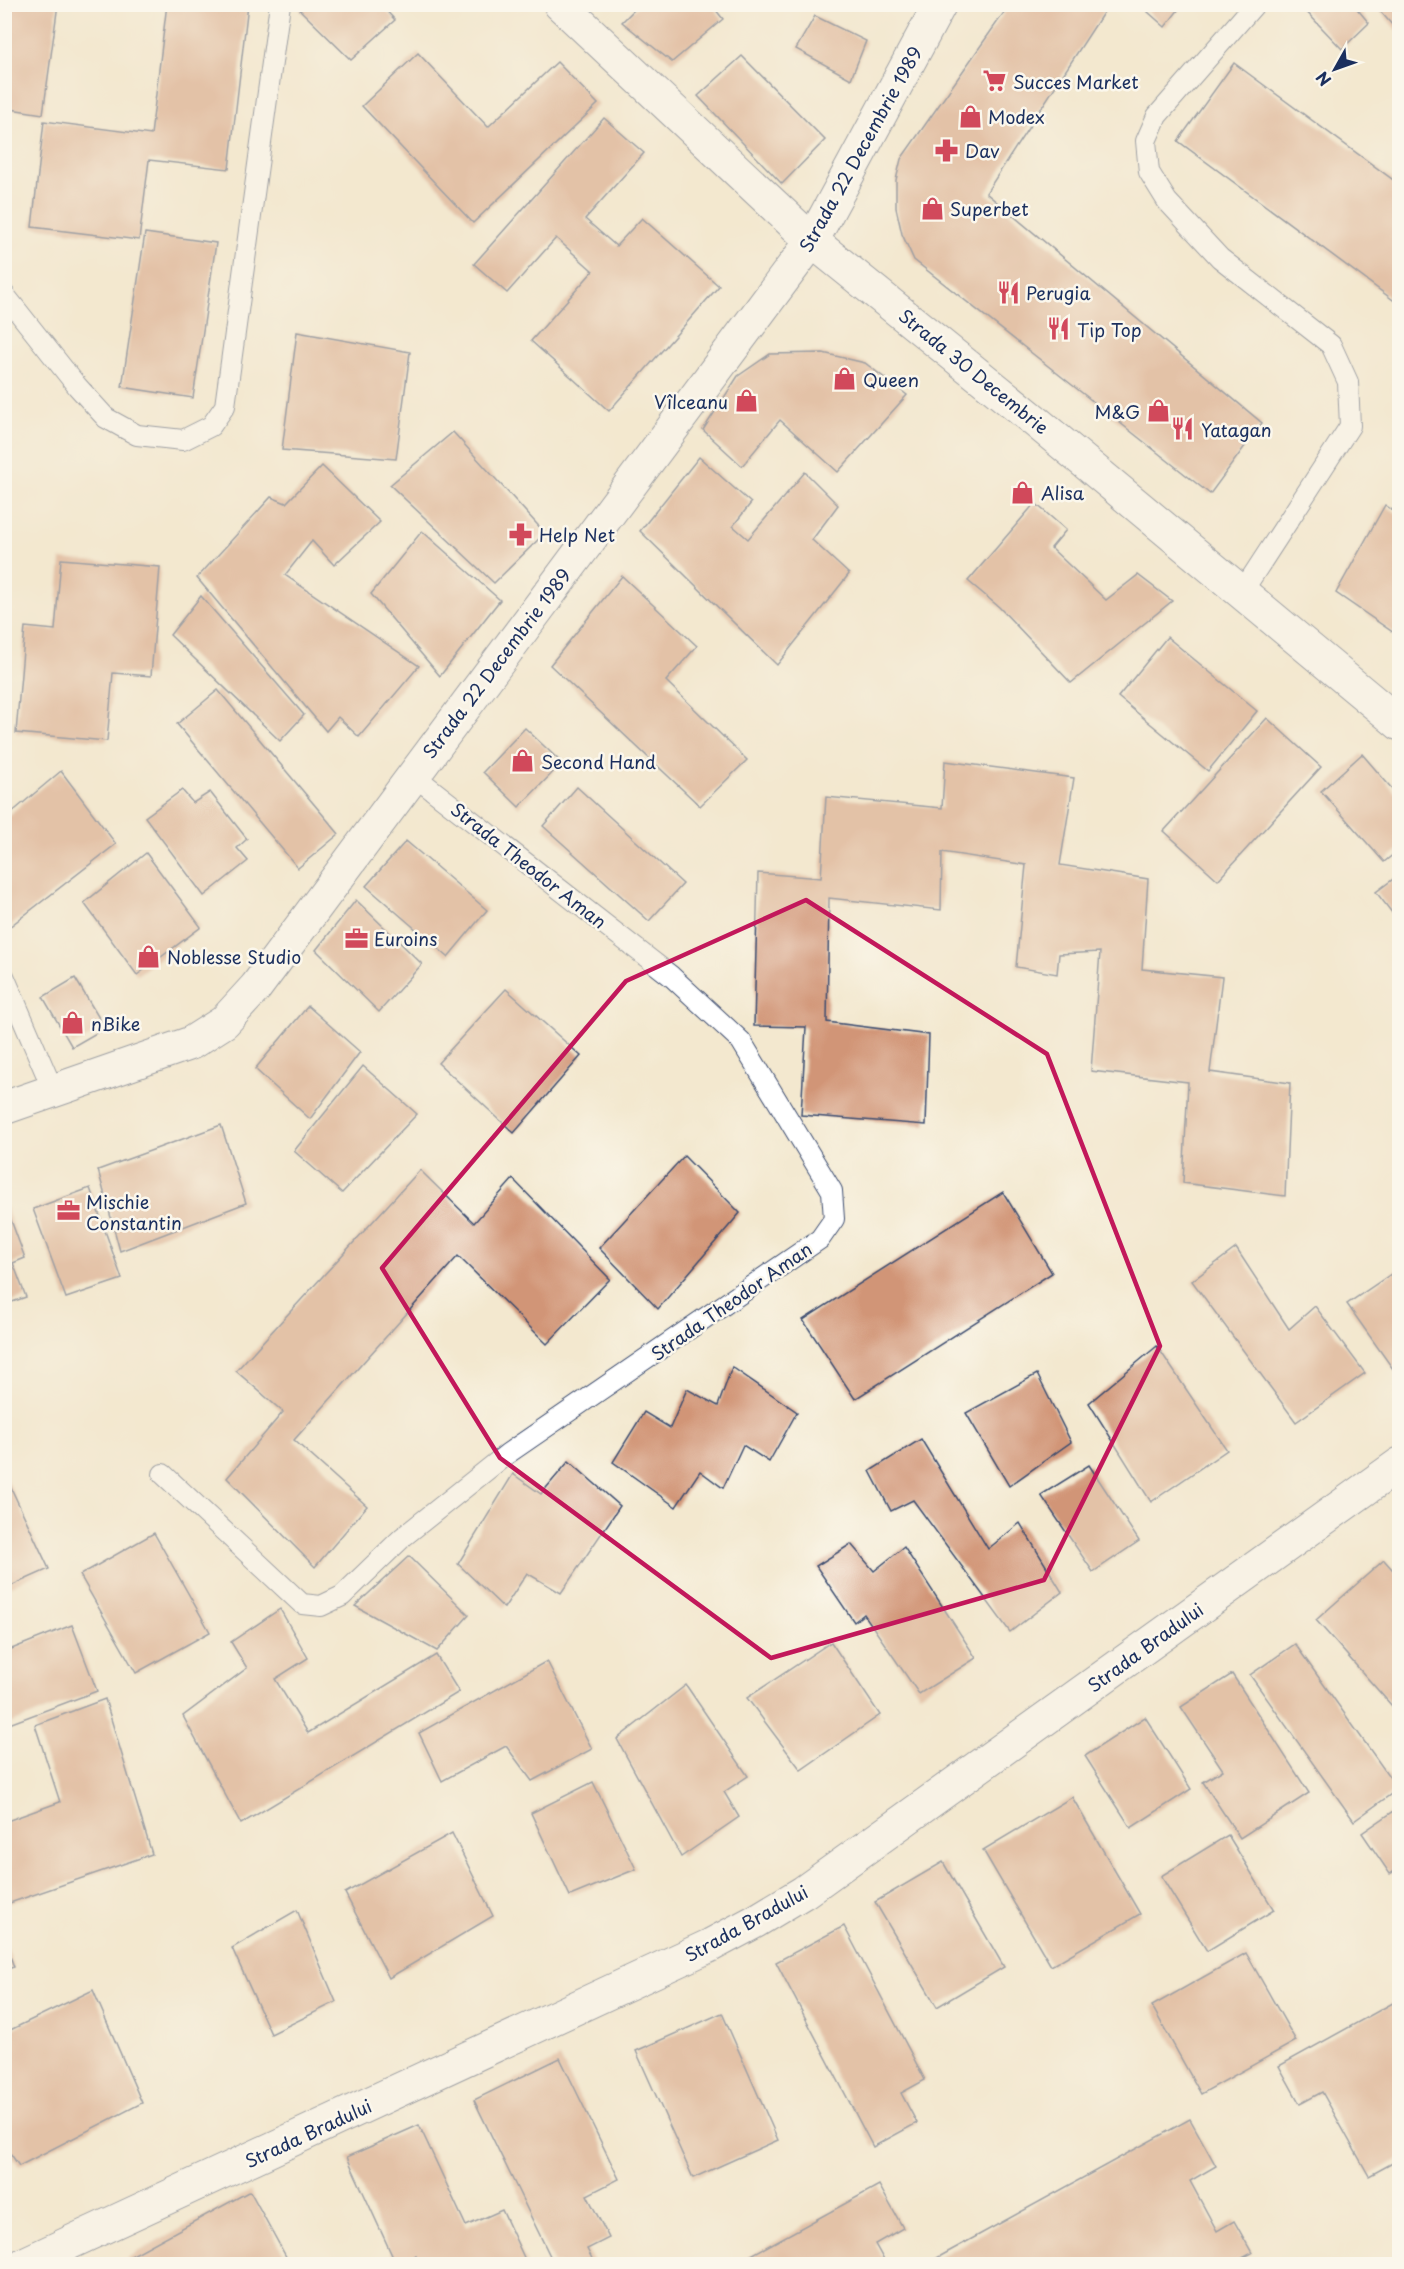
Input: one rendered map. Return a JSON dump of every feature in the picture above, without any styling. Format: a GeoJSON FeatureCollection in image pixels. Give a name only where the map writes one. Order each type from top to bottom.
{"type":"FeatureCollection","features":[{"type":"Feature","properties":{"kind":"street","name":"Strada 30 Decembrie"},"geometry":{"type":"LineString","coordinates":[[560,4],[812,241],[1034,420],[1400,724]]}},
{"type":"Feature","properties":{"kind":"street","name":"Strada 22 Decembrie 1989"},"geometry":{"type":"LineString","coordinates":[[4,1108],[191,1043],[224,1022],[256,987],[812,241],[940,4]]}},
{"type":"Feature","properties":{"kind":"street","name":"Strada Bradului"},"geometry":{"type":"LineString","coordinates":[[24,2265],[711,1945],[756,1921],[814,1885],[1400,1464]]}},
{"type":"Feature","properties":{"kind":"lane"},"geometry":{"type":"LineString","coordinates":[[4,294],[77,386],[106,418],[137,435],[183,440],[211,426],[225,406],[280,4]]}},
{"type":"Feature","properties":{"kind":"lane"},"geometry":{"type":"LineString","coordinates":[[1242,592],[1350,426],[1348,382],[1331,345],[1220,258],[1167,201],[1149,172],[1146,141],[1157,116],[1255,4]]}},
{"type":"Feature","properties":{"kind":"lane","name":"Strada Theodor Aman"},"geometry":{"type":"LineString","coordinates":[[163,1474],[302,1604],[321,1605],[342,1596],[403,1537],[507,1454],[820,1239],[834,1219],[832,1191],[741,1041],[671,976],[456,807],[413,776]]}},
{"type":"Feature","properties":{"kind":"lane"},"geometry":{"type":"LineString","coordinates":[[4,976],[53,1090]]}},
{"type":"Feature","properties":{"kind":"highlighted area"},"geometry":{"type":"Polygon","coordinates":[[[806,900],[1047,1054],[1160,1346],[1044,1580],[771,1658],[500,1458],[382,1268],[626,981],[806,900]]]}},
{"type":"Feature","properties":{"kind":"building"},"geometry":{"type":"Polygon","coordinates":[[[4,4],[58,4],[43,114],[4,108],[4,4]]]}},
{"type":"Feature","properties":{"kind":"building"},"geometry":{"type":"Polygon","coordinates":[[[167,4],[248,4],[229,169],[149,160],[139,240],[32,227],[44,121],[151,135],[167,4]]]}},
{"type":"Feature","properties":{"kind":"building"},"geometry":{"type":"Polygon","coordinates":[[[300,4],[380,4],[395,20],[351,60],[300,10],[300,4]]]}},
{"type":"Feature","properties":{"kind":"building"},"geometry":{"type":"Polygon","coordinates":[[[640,4],[711,4],[723,19],[672,62],[622,22],[640,4]]]}},
{"type":"Feature","properties":{"kind":"building"},"geometry":{"type":"Polygon","coordinates":[[[1010,4],[1109,4],[986,193],[1262,423],[1210,494],[914,260],[902,234],[896,208],[896,180],[901,159],[1010,4]]]}},
{"type":"Feature","properties":{"kind":"building"},"geometry":{"type":"Polygon","coordinates":[[[1139,4],[1183,4],[1165,27],[1139,4]]]}},
{"type":"Feature","properties":{"kind":"building"},"geometry":{"type":"Polygon","coordinates":[[[1303,4],[1353,4],[1369,23],[1342,49],[1301,6],[1303,4]]]}},
{"type":"Feature","properties":{"kind":"building"},"geometry":{"type":"Polygon","coordinates":[[[1374,4],[1400,4],[1400,34],[1374,4]]]}},
{"type":"Feature","properties":{"kind":"building"},"geometry":{"type":"Polygon","coordinates":[[[815,16],[866,41],[851,79],[796,49],[815,16]]]}},
{"type":"Feature","properties":{"kind":"building"},"geometry":{"type":"Polygon","coordinates":[[[418,53],[488,127],[557,62],[598,104],[473,223],[362,106],[418,53]]]}},
{"type":"Feature","properties":{"kind":"building"},"geometry":{"type":"Polygon","coordinates":[[[742,56],[825,140],[782,184],[698,96],[742,56]]]}},
{"type":"Feature","properties":{"kind":"building"},"geometry":{"type":"Polygon","coordinates":[[[1234,63],[1400,185],[1400,305],[1178,141],[1234,63]]]}},
{"type":"Feature","properties":{"kind":"building"},"geometry":{"type":"Polygon","coordinates":[[[604,118],[644,153],[585,219],[616,246],[642,218],[719,286],[609,411],[531,341],[593,271],[556,238],[507,293],[474,264],[604,118]]]}},
{"type":"Feature","properties":{"kind":"building"},"geometry":{"type":"Polygon","coordinates":[[[145,233],[216,243],[193,398],[122,387],[145,233]]]}},
{"type":"Feature","properties":{"kind":"building"},"geometry":{"type":"Polygon","coordinates":[[[297,332],[410,352],[396,459],[282,450],[297,332]]]}},
{"type":"Feature","properties":{"kind":"building"},"geometry":{"type":"Polygon","coordinates":[[[823,353],[865,363],[907,395],[838,472],[780,420],[742,466],[703,430],[738,376],[770,354],[823,353]]]}},
{"type":"Feature","properties":{"kind":"building"},"geometry":{"type":"Polygon","coordinates":[[[453,432],[545,533],[494,583],[390,485],[453,432]]]}},
{"type":"Feature","properties":{"kind":"building"},"geometry":{"type":"Polygon","coordinates":[[[699,457],[751,503],[733,526],[748,539],[805,472],[838,505],[812,540],[849,574],[777,665],[640,531],[699,457]]]}},
{"type":"Feature","properties":{"kind":"building"},"geometry":{"type":"Polygon","coordinates":[[[322,466],[380,522],[334,565],[312,541],[285,575],[419,666],[359,737],[338,717],[326,731],[197,578],[271,497],[286,503],[322,466]]]}},
{"type":"Feature","properties":{"kind":"building"},"geometry":{"type":"Polygon","coordinates":[[[1035,503],[1066,530],[1051,548],[1106,600],[1138,575],[1172,601],[1071,683],[999,607],[968,581],[1035,503]]]}},
{"type":"Feature","properties":{"kind":"building"},"geometry":{"type":"Polygon","coordinates":[[[1385,505],[1400,515],[1400,637],[1336,593],[1385,505]]]}},
{"type":"Feature","properties":{"kind":"building"},"geometry":{"type":"Polygon","coordinates":[[[422,531],[500,600],[440,676],[371,594],[422,531]]]}},
{"type":"Feature","properties":{"kind":"building"},"geometry":{"type":"Polygon","coordinates":[[[61,559],[160,567],[151,676],[113,673],[107,741],[16,733],[25,627],[55,630],[61,559]]]}},
{"type":"Feature","properties":{"kind":"building"},"geometry":{"type":"Polygon","coordinates":[[[622,576],[697,646],[666,681],[747,760],[700,806],[550,665],[622,576]]]}},
{"type":"Feature","properties":{"kind":"building"},"geometry":{"type":"Polygon","coordinates":[[[201,596],[304,715],[280,741],[170,635],[201,596]]]}},
{"type":"Feature","properties":{"kind":"building"},"geometry":{"type":"Polygon","coordinates":[[[1167,637],[1257,711],[1208,771],[1118,697],[1167,637]]]}},
{"type":"Feature","properties":{"kind":"building"},"geometry":{"type":"Polygon","coordinates":[[[218,690],[339,834],[298,868],[177,724],[218,690]]]}},
{"type":"Feature","properties":{"kind":"building"},"geometry":{"type":"Polygon","coordinates":[[[1267,718],[1321,767],[1218,880],[1164,831],[1267,718]]]}},
{"type":"Feature","properties":{"kind":"building"},"geometry":{"type":"Polygon","coordinates":[[[525,728],[562,763],[519,807],[483,772],[525,728]]]}},
{"type":"Feature","properties":{"kind":"building"},"geometry":{"type":"Polygon","coordinates":[[[1362,754],[1400,798],[1400,849],[1384,862],[1321,791],[1362,754]]]}},
{"type":"Feature","properties":{"kind":"building"},"geometry":{"type":"Polygon","coordinates":[[[945,761],[1074,778],[1060,865],[1148,879],[1142,969],[1222,977],[1210,1072],[1290,1083],[1285,1196],[1183,1183],[1188,1082],[1091,1071],[1100,952],[1059,954],[1057,974],[1016,967],[1026,865],[942,852],[941,910],[829,898],[827,1022],[929,1035],[926,1125],[801,1115],[806,1027],[754,1026],[758,873],[821,878],[826,797],[942,808],[945,761]]]}},
{"type":"Feature","properties":{"kind":"building"},"geometry":{"type":"Polygon","coordinates":[[[61,771],[116,844],[4,931],[4,819],[61,771]]]}},
{"type":"Feature","properties":{"kind":"building"},"geometry":{"type":"Polygon","coordinates":[[[577,787],[683,884],[649,921],[543,826],[577,787]]]}},
{"type":"Feature","properties":{"kind":"building"},"geometry":{"type":"Polygon","coordinates":[[[182,790],[193,803],[210,792],[247,839],[237,848],[248,861],[204,896],[145,817],[182,790]]]}},
{"type":"Feature","properties":{"kind":"building"},"geometry":{"type":"Polygon","coordinates":[[[406,841],[487,910],[448,957],[366,886],[406,841]]]}},
{"type":"Feature","properties":{"kind":"building"},"geometry":{"type":"Polygon","coordinates":[[[146,853],[201,927],[137,975],[84,903],[146,853]]]}},
{"type":"Feature","properties":{"kind":"building"},"geometry":{"type":"Polygon","coordinates":[[[1400,874],[1400,923],[1376,892],[1400,874]]]}},
{"type":"Feature","properties":{"kind":"building"},"geometry":{"type":"Polygon","coordinates":[[[356,900],[422,964],[379,1012],[316,950],[356,900]]]}},
{"type":"Feature","properties":{"kind":"building"},"geometry":{"type":"Polygon","coordinates":[[[75,978],[105,1028],[72,1047],[43,997],[75,978]]]}},
{"type":"Feature","properties":{"kind":"building"},"geometry":{"type":"Polygon","coordinates":[[[506,989],[581,1056],[514,1133],[438,1063],[506,989]]]}},
{"type":"Feature","properties":{"kind":"building"},"geometry":{"type":"Polygon","coordinates":[[[308,1006],[360,1052],[310,1119],[255,1069],[308,1006]]]}},
{"type":"Feature","properties":{"kind":"building"},"geometry":{"type":"Polygon","coordinates":[[[363,1066],[417,1114],[342,1193],[294,1151],[363,1066]]]}},
{"type":"Feature","properties":{"kind":"building"},"geometry":{"type":"Polygon","coordinates":[[[221,1125],[246,1203],[120,1251],[98,1170],[221,1125]]]}},
{"type":"Feature","properties":{"kind":"building"},"geometry":{"type":"Polygon","coordinates":[[[684,1156],[740,1213],[658,1309],[599,1248],[684,1156]]]}},
{"type":"Feature","properties":{"kind":"building"},"geometry":{"type":"Polygon","coordinates":[[[420,1170],[474,1223],[513,1179],[610,1279],[547,1344],[458,1256],[294,1440],[367,1506],[315,1567],[227,1478],[283,1412],[236,1371],[420,1170]]]}},
{"type":"Feature","properties":{"kind":"building"},"geometry":{"type":"Polygon","coordinates":[[[90,1188],[122,1279],[66,1298],[33,1209],[90,1188]]]}},
{"type":"Feature","properties":{"kind":"building"},"geometry":{"type":"Polygon","coordinates":[[[1003,1192],[1052,1273],[855,1399],[803,1320],[1003,1192]]]}},
{"type":"Feature","properties":{"kind":"building"},"geometry":{"type":"Polygon","coordinates":[[[5,1204],[25,1258],[13,1263],[26,1297],[4,1305],[5,1204]]]}},
{"type":"Feature","properties":{"kind":"building"},"geometry":{"type":"Polygon","coordinates":[[[1236,1248],[1289,1329],[1315,1306],[1365,1373],[1296,1422],[1192,1281],[1236,1248]]]}},
{"type":"Feature","properties":{"kind":"building"},"geometry":{"type":"Polygon","coordinates":[[[1400,1268],[1400,1364],[1393,1369],[1347,1304],[1400,1268]]]}},
{"type":"Feature","properties":{"kind":"building"},"geometry":{"type":"Polygon","coordinates":[[[1157,1346],[1227,1450],[1151,1502],[1089,1403],[1157,1346]]]}},
{"type":"Feature","properties":{"kind":"building"},"geometry":{"type":"Polygon","coordinates":[[[732,1367],[797,1412],[769,1462],[743,1445],[723,1488],[700,1471],[676,1507],[613,1462],[644,1412],[670,1428],[687,1389],[718,1406],[732,1367]]]}},
{"type":"Feature","properties":{"kind":"building"},"geometry":{"type":"Polygon","coordinates":[[[1037,1374],[1071,1442],[1009,1486],[966,1413],[1037,1374]]]}},
{"type":"Feature","properties":{"kind":"building"},"geometry":{"type":"Polygon","coordinates":[[[921,1439],[988,1549],[1020,1523],[1062,1592],[1010,1632],[913,1500],[891,1511],[870,1471],[921,1439]]]}},
{"type":"Feature","properties":{"kind":"building"},"geometry":{"type":"Polygon","coordinates":[[[569,1461],[620,1506],[561,1593],[527,1573],[504,1608],[458,1564],[513,1474],[541,1494],[569,1461]]]}},
{"type":"Feature","properties":{"kind":"building"},"geometry":{"type":"Polygon","coordinates":[[[1089,1465],[1139,1541],[1093,1572],[1041,1495],[1089,1465]]]}},
{"type":"Feature","properties":{"kind":"building"},"geometry":{"type":"Polygon","coordinates":[[[4,1473],[49,1569],[4,1589],[4,1473]]]}},
{"type":"Feature","properties":{"kind":"building"},"geometry":{"type":"Polygon","coordinates":[[[154,1533],[210,1632],[136,1673],[80,1575],[154,1533]]]}},
{"type":"Feature","properties":{"kind":"building"},"geometry":{"type":"Polygon","coordinates":[[[851,1544],[874,1571],[904,1547],[976,1658],[919,1694],[864,1614],[854,1622],[816,1566],[851,1544]]]}},
{"type":"Feature","properties":{"kind":"building"},"geometry":{"type":"Polygon","coordinates":[[[409,1556],[469,1615],[437,1651],[355,1606],[409,1556]]]}},
{"type":"Feature","properties":{"kind":"building"},"geometry":{"type":"Polygon","coordinates":[[[1384,1560],[1400,1578],[1400,1715],[1316,1620],[1384,1560]]]}},
{"type":"Feature","properties":{"kind":"building"},"geometry":{"type":"Polygon","coordinates":[[[280,1609],[308,1658],[275,1679],[308,1733],[436,1655],[459,1692],[241,1824],[183,1716],[247,1668],[231,1642],[280,1609]]]}},
{"type":"Feature","properties":{"kind":"building"},"geometry":{"type":"Polygon","coordinates":[[[72,1625],[97,1691],[4,1726],[4,1652],[72,1625]]]}},
{"type":"Feature","properties":{"kind":"building"},"geometry":{"type":"Polygon","coordinates":[[[831,1642],[880,1715],[801,1770],[747,1698],[831,1642]]]}},
{"type":"Feature","properties":{"kind":"building"},"geometry":{"type":"Polygon","coordinates":[[[1295,1644],[1398,1789],[1354,1821],[1250,1675],[1295,1644]]]}},
{"type":"Feature","properties":{"kind":"building"},"geometry":{"type":"Polygon","coordinates":[[[547,1661],[592,1749],[532,1781],[506,1746],[442,1781],[419,1733],[547,1661]]]}},
{"type":"Feature","properties":{"kind":"building"},"geometry":{"type":"Polygon","coordinates":[[[1232,1674],[1309,1793],[1240,1838],[1203,1782],[1223,1770],[1181,1707],[1232,1674]]]}},
{"type":"Feature","properties":{"kind":"building"},"geometry":{"type":"Polygon","coordinates":[[[686,1685],[748,1776],[724,1792],[739,1817],[681,1857],[617,1739],[686,1685]]]}},
{"type":"Feature","properties":{"kind":"building"},"geometry":{"type":"Polygon","coordinates":[[[105,1699],[152,1854],[4,1905],[4,1822],[60,1802],[35,1725],[105,1699]]]}},
{"type":"Feature","properties":{"kind":"building"},"geometry":{"type":"Polygon","coordinates":[[[1145,1717],[1191,1789],[1131,1828],[1085,1756],[1145,1717]]]}},
{"type":"Feature","properties":{"kind":"building"},"geometry":{"type":"Polygon","coordinates":[[[593,1782],[636,1869],[570,1896],[531,1813],[593,1782]]]}},
{"type":"Feature","properties":{"kind":"building"},"geometry":{"type":"Polygon","coordinates":[[[1072,1797],[1140,1914],[1051,1966],[983,1850],[1072,1797]]]}},
{"type":"Feature","properties":{"kind":"building"},"geometry":{"type":"Polygon","coordinates":[[[1400,1807],[1400,1867],[1390,1874],[1362,1833],[1400,1807]]]}},
{"type":"Feature","properties":{"kind":"building"},"geometry":{"type":"Polygon","coordinates":[[[452,1833],[493,1916],[389,1978],[345,1893],[452,1833]]]}},
{"type":"Feature","properties":{"kind":"building"},"geometry":{"type":"Polygon","coordinates":[[[1228,1835],[1274,1910],[1207,1951],[1161,1876],[1228,1835]]]}},
{"type":"Feature","properties":{"kind":"building"},"geometry":{"type":"Polygon","coordinates":[[[943,1862],[1004,1967],[937,2007],[875,1902],[943,1862]]]}},
{"type":"Feature","properties":{"kind":"building"},"geometry":{"type":"Polygon","coordinates":[[[297,1910],[336,2002],[271,2034],[232,1948],[297,1910]]]}},
{"type":"Feature","properties":{"kind":"building"},"geometry":{"type":"Polygon","coordinates":[[[844,1926],[925,2080],[901,2093],[917,2123],[873,2147],[776,1962],[844,1926]]]}},
{"type":"Feature","properties":{"kind":"building"},"geometry":{"type":"Polygon","coordinates":[[[4,1939],[14,1967],[4,1970],[4,1939]]]}},
{"type":"Feature","properties":{"kind":"building"},"geometry":{"type":"Polygon","coordinates":[[[1246,1953],[1296,2041],[1201,2094],[1152,2006],[1246,1953]]]}},
{"type":"Feature","properties":{"kind":"building"},"geometry":{"type":"Polygon","coordinates":[[[93,1990],[142,2103],[19,2166],[4,2144],[4,2033],[93,1990]]]}},
{"type":"Feature","properties":{"kind":"building"},"geometry":{"type":"Polygon","coordinates":[[[1400,1999],[1400,2159],[1369,2176],[1322,2092],[1300,2104],[1279,2066],[1400,1999]]]}},
{"type":"Feature","properties":{"kind":"building"},"geometry":{"type":"Polygon","coordinates":[[[722,2013],[778,2140],[693,2178],[636,2051],[722,2013]]]}},
{"type":"Feature","properties":{"kind":"building"},"geometry":{"type":"Polygon","coordinates":[[[560,2058],[619,2179],[587,2195],[609,2238],[587,2249],[595,2264],[554,2264],[474,2100],[560,2058]]]}},
{"type":"Feature","properties":{"kind":"building"},"geometry":{"type":"Polygon","coordinates":[[[1190,2119],[1216,2166],[1190,2181],[1217,2231],[1234,2221],[1252,2253],[1231,2264],[926,2264],[1190,2119]]]}},
{"type":"Feature","properties":{"kind":"building"},"geometry":{"type":"Polygon","coordinates":[[[419,2125],[466,2226],[502,2210],[527,2264],[419,2264],[416,2256],[396,2264],[347,2157],[419,2125]]]}},
{"type":"Feature","properties":{"kind":"building"},"geometry":{"type":"Polygon","coordinates":[[[879,2185],[903,2228],[875,2244],[886,2264],[735,2264],[879,2185]]]}},
{"type":"Feature","properties":{"kind":"building"},"geometry":{"type":"Polygon","coordinates":[[[250,2191],[290,2264],[130,2264],[127,2258],[250,2191]]]}},
{"type":"Feature","properties":{"kind":"place","name":"Succes Market"},"geometry":{"type":"Point","coordinates":[995,81]}},
{"type":"Feature","properties":{"kind":"place","name":"Modex"},"geometry":{"type":"Point","coordinates":[970,116]}},
{"type":"Feature","properties":{"kind":"place","name":"Dav"},"geometry":{"type":"Point","coordinates":[947,150]}},
{"type":"Feature","properties":{"kind":"place","name":"Superbet"},"geometry":{"type":"Point","coordinates":[932,208]}},
{"type":"Feature","properties":{"kind":"place","name":"Perugia"},"geometry":{"type":"Point","coordinates":[1008,292]}},
{"type":"Feature","properties":{"kind":"place","name":"Tip Top"},"geometry":{"type":"Point","coordinates":[1059,329]}},
{"type":"Feature","properties":{"kind":"place","name":"Queen"},"geometry":{"type":"Point","coordinates":[845,379]}},
{"type":"Feature","properties":{"kind":"place","name":"Vîlceanu"},"geometry":{"type":"Point","coordinates":[746,401]}},
{"type":"Feature","properties":{"kind":"place","name":"M&G"},"geometry":{"type":"Point","coordinates":[1158,411]}},
{"type":"Feature","properties":{"kind":"place","name":"Yatagan"},"geometry":{"type":"Point","coordinates":[1183,429]}},
{"type":"Feature","properties":{"kind":"place","name":"Alisa"},"geometry":{"type":"Point","coordinates":[1023,492]}},
{"type":"Feature","properties":{"kind":"place","name":"Help Net"},"geometry":{"type":"Point","coordinates":[521,534]}},
{"type":"Feature","properties":{"kind":"place","name":"Second Hand"},"geometry":{"type":"Point","coordinates":[523,761]}},
{"type":"Feature","properties":{"kind":"place","name":"Euroins"},"geometry":{"type":"Point","coordinates":[356,938]}},
{"type":"Feature","properties":{"kind":"place","name":"Noblesse Studio"},"geometry":{"type":"Point","coordinates":[149,956]}},
{"type":"Feature","properties":{"kind":"place","name":"nBike"},"geometry":{"type":"Point","coordinates":[73,1023]}},
{"type":"Feature","properties":{"kind":"place","name":"Mischie Constantin"},"geometry":{"type":"Point","coordinates":[68,1211]}}]}
